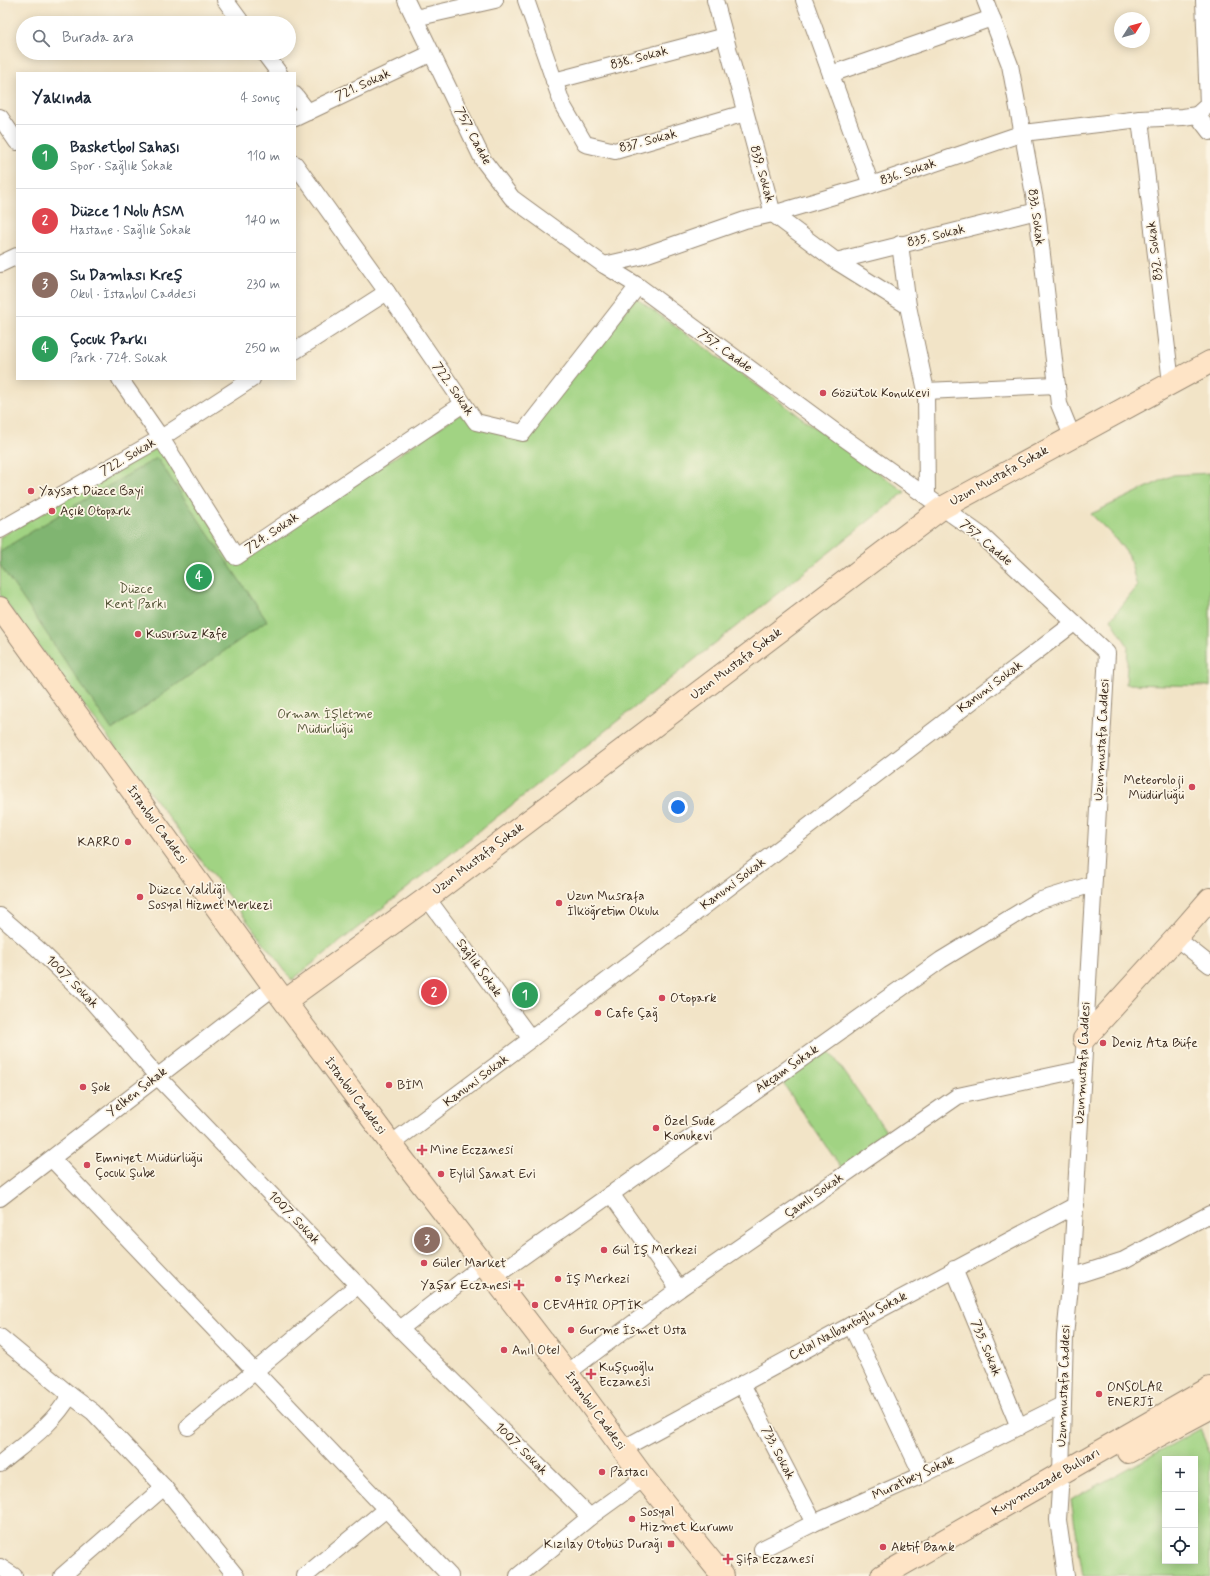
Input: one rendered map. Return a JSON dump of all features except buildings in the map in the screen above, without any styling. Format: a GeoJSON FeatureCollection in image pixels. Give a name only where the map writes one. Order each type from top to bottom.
{"type":"FeatureCollection","features":[{"type":"Feature","properties":{"kind":"main road","name":"Uzun Mustafa Sokak"},"geometry":{"type":"LineString","coordinates":[[279,994],[427,898],[934,502],[1072,436],[1210,362]]}},
{"type":"Feature","properties":{"kind":"main road","name":"İstanbul Caddesi"},"geometry":{"type":"LineString","coordinates":[[0,608],[279,994],[391,1144],[567,1373],[622,1449],[715,1571]]}},
{"type":"Feature","properties":{"kind":"main road"},"geometry":{"type":"LineString","coordinates":[[1084,1039],[1210,899]]}},
{"type":"Feature","properties":{"kind":"main road","name":"Kuyumcuzade Bulvarı"},"geometry":{"type":"LineString","coordinates":[[907,1576],[1210,1388]]}},
{"type":"Feature","properties":{"kind":"main road","name":"Kuyumcuzade Bulvarı"},"geometry":{"type":"LineString","coordinates":[[882,1576],[1061,1481],[1210,1408]]}},
{"type":"Feature","properties":{"kind":"street"},"geometry":{"type":"LineString","coordinates":[[225,0],[237,16]]}},
{"type":"Feature","properties":{"kind":"street","name":"757. Cadde"},"geometry":{"type":"LineString","coordinates":[[406,0],[484,160],[512,198],[604,265],[638,286],[841,436],[981,535],[1107,653]]}},
{"type":"Feature","properties":{"kind":"street"},"geometry":{"type":"LineString","coordinates":[[415,18],[495,0]]}},
{"type":"Feature","properties":{"kind":"street","name":"837. Sokak"},"geometry":{"type":"LineString","coordinates":[[526,0],[563,106],[585,144],[615,151],[745,113]]}},
{"type":"Feature","properties":{"kind":"street","name":"839. Sokak"},"geometry":{"type":"LineString","coordinates":[[715,0],[773,214],[836,261],[908,306]]}},
{"type":"Feature","properties":{"kind":"street"},"geometry":{"type":"LineString","coordinates":[[804,0],[871,185]]}},
{"type":"Feature","properties":{"kind":"street","name":"833. Sokak"},"geometry":{"type":"LineString","coordinates":[[985,0],[1010,65],[1036,211],[1059,404],[1072,436]]}},
{"type":"Feature","properties":{"kind":"street"},"geometry":{"type":"LineString","coordinates":[[1204,0],[1208,105],[1198,115],[1210,132]]}},
{"type":"Feature","properties":{"kind":"street"},"geometry":{"type":"LineString","coordinates":[[831,74],[992,18]]}},
{"type":"Feature","properties":{"kind":"street","name":"838. Sokak"},"geometry":{"type":"LineString","coordinates":[[554,81],[724,36]]}},
{"type":"Feature","properties":{"kind":"street","name":"721. Sokak"},"geometry":{"type":"LineString","coordinates":[[301,115],[432,53]]}},
{"type":"Feature","properties":{"kind":"street"},"geometry":{"type":"LineString","coordinates":[[269,60],[278,72]]}},
{"type":"Feature","properties":{"kind":"street"},"geometry":{"type":"LineString","coordinates":[[296,98],[301,115]]}},
{"type":"Feature","properties":{"kind":"street","name":"836. Sokak"},"geometry":{"type":"LineString","coordinates":[[604,265],[639,257],[745,220],[773,214],[871,185],[1023,133],[1140,119],[1198,115]]}},
{"type":"Feature","properties":{"kind":"street"},"geometry":{"type":"LineString","coordinates":[[0,118],[16,141]]}},
{"type":"Feature","properties":{"kind":"street","name":"832. Sokak"},"geometry":{"type":"LineString","coordinates":[[1140,119],[1171,384]]}},
{"type":"Feature","properties":{"kind":"street","name":"722. Sokak"},"geometry":{"type":"LineString","coordinates":[[296,165],[387,292],[476,422],[523,433],[638,286]]}},
{"type":"Feature","properties":{"kind":"street","name":"835. Sokak"},"geometry":{"type":"LineString","coordinates":[[836,261],[1036,211]]}},
{"type":"Feature","properties":{"kind":"street"},"geometry":{"type":"LineString","coordinates":[[900,244],[908,306],[926,391],[934,502]]}},
{"type":"Feature","properties":{"kind":"street"},"geometry":{"type":"LineString","coordinates":[[0,264],[16,256]]}},
{"type":"Feature","properties":{"kind":"street"},"geometry":{"type":"LineString","coordinates":[[296,351],[387,292]]}},
{"type":"Feature","properties":{"kind":"street","name":"724. Sokak"},"geometry":{"type":"LineString","coordinates":[[121,380],[161,438],[236,557],[463,404]]}},
{"type":"Feature","properties":{"kind":"street","name":"722. Sokak"},"geometry":{"type":"LineString","coordinates":[[0,530],[161,438],[250,380]]}},
{"type":"Feature","properties":{"kind":"street"},"geometry":{"type":"LineString","coordinates":[[926,391],[1057,385]]}},
{"type":"Feature","properties":{"kind":"street","name":"Kanuni Sokak"},"geometry":{"type":"LineString","coordinates":[[391,1144],[531,1039],[1074,623]]}},
{"type":"Feature","properties":{"kind":"street","name":"Uzunmustafa Caddesi"},"geometry":{"type":"LineString","coordinates":[[1066,1576],[1058,1520],[1061,1481],[1065,1336],[1076,1205],[1084,1039],[1107,653]]}},
{"type":"Feature","properties":{"kind":"street","name":"Akçam Sokak"},"geometry":{"type":"LineString","coordinates":[[400,1329],[489,1270],[612,1194],[941,960],[1038,901],[1094,884]]}},
{"type":"Feature","properties":{"kind":"street","name":"Sağlık Sokak"},"geometry":{"type":"LineString","coordinates":[[427,898],[531,1039]]}},
{"type":"Feature","properties":{"kind":"street","name":"1007. Sokak"},"geometry":{"type":"LineString","coordinates":[[0,916],[37,948],[90,999],[157,1076],[400,1329],[590,1517]]}},
{"type":"Feature","properties":{"kind":"street"},"geometry":{"type":"LineString","coordinates":[[1176,938],[1210,965]]}},
{"type":"Feature","properties":{"kind":"street","name":"Yelken Sokak"},"geometry":{"type":"LineString","coordinates":[[0,1198],[157,1076],[279,994]]}},
{"type":"Feature","properties":{"kind":"street","name":"Çamlı Sokak"},"geometry":{"type":"LineString","coordinates":[[567,1373],[679,1289],[958,1096],[1083,1069]]}},
{"type":"Feature","properties":{"kind":"street"},"geometry":{"type":"LineString","coordinates":[[52,1159],[450,1576]]}},
{"type":"Feature","properties":{"kind":"street"},"geometry":{"type":"LineString","coordinates":[[612,1194],[679,1289]]}},
{"type":"Feature","properties":{"kind":"street","name":"Celal Nalbantoğlu Sokak"},"geometry":{"type":"LineString","coordinates":[[622,1449],[1076,1205]]}},
{"type":"Feature","properties":{"kind":"street"},"geometry":{"type":"LineString","coordinates":[[1071,1277],[1124,1260],[1210,1214]]}},
{"type":"Feature","properties":{"kind":"street","name":"735. Sokak"},"geometry":{"type":"LineString","coordinates":[[954,1270],[1019,1427]]}},
{"type":"Feature","properties":{"kind":"street"},"geometry":{"type":"LineString","coordinates":[[188,1427],[358,1285]]}},
{"type":"Feature","properties":{"kind":"street"},"geometry":{"type":"LineString","coordinates":[[851,1325],[922,1475]]}},
{"type":"Feature","properties":{"kind":"street"},"geometry":{"type":"LineString","coordinates":[[0,1337],[70,1395],[93,1412],[164,1487],[236,1576]]}},
{"type":"Feature","properties":{"kind":"street","name":"733. Sokak"},"geometry":{"type":"LineString","coordinates":[[742,1384],[814,1523]]}},
{"type":"Feature","properties":{"kind":"street"},"geometry":{"type":"LineString","coordinates":[[0,1464],[53,1419],[65,1405],[70,1395]]}},
{"type":"Feature","properties":{"kind":"street","name":"Muratbey Sokak"},"geometry":{"type":"LineString","coordinates":[[762,1549],[814,1523],[922,1475],[1062,1405]]}},
{"type":"Feature","properties":{"kind":"street"},"geometry":{"type":"LineString","coordinates":[[518,1576],[590,1517],[644,1478]]}},
{"type":"Feature","properties":{"kind":"street"},"geometry":{"type":"LineString","coordinates":[[62,1576],[164,1487]]}},
{"type":"Feature","properties":{"kind":"street"},"geometry":{"type":"LineString","coordinates":[[305,1576],[386,1509]]}},
{"type":"Feature","properties":{"kind":"street"},"geometry":{"type":"LineString","coordinates":[[0,1566],[14,1576]]}},
{"type":"Feature","properties":{"kind":"green space","name":"Orman İşletme Müdürlüğü"},"geometry":{"type":"Polygon","coordinates":[[[636,298],[905,492],[292,980],[0,595],[0,537],[158,447],[237,562],[460,414],[521,438],[636,298]]]}},
{"type":"Feature","properties":{"kind":"green space","name":"Düzce Kent Parkı"},"geometry":{"type":"Polygon","coordinates":[[[157,458],[267,621],[112,730],[0,565],[0,551],[157,458]]]}},
{"type":"Feature","properties":{"kind":"green space"},"geometry":{"type":"Polygon","coordinates":[[[1210,473],[1210,687],[1126,684],[1128,646],[1111,619],[1137,587],[1129,556],[1117,540],[1091,514],[1173,475],[1210,473]]]}},
{"type":"Feature","properties":{"kind":"green space"},"geometry":{"type":"Polygon","coordinates":[[[824,1043],[893,1141],[845,1174],[778,1076],[824,1043]]]}},
{"type":"Feature","properties":{"kind":"green space"},"geometry":{"type":"Polygon","coordinates":[[[1200,1429],[1210,1453],[1210,1576],[1083,1576],[1071,1500],[1200,1429]]]}},
{"type":"Feature","properties":{"kind":"place","name":"Gözütok Konukevi"},"geometry":{"type":"Point","coordinates":[823,393]}},
{"type":"Feature","properties":{"kind":"place","name":"Yaysat Düzce Bayi"},"geometry":{"type":"Point","coordinates":[31,491]}},
{"type":"Feature","properties":{"kind":"place","name":"Açık Otopark"},"geometry":{"type":"Point","coordinates":[52,511]}},
{"type":"Feature","properties":{"kind":"place","name":"Çocuk Parkı"},"geometry":{"type":"Point","coordinates":[199,577]}},
{"type":"Feature","properties":{"kind":"place","name":"Kusursuz Kafe"},"geometry":{"type":"Point","coordinates":[138,634]}},
{"type":"Feature","properties":{"kind":"place","name":"Meteoroloji Müdürlüğü"},"geometry":{"type":"Point","coordinates":[1192,787]}},
{"type":"Feature","properties":{"kind":"place","name":"KARRO"},"geometry":{"type":"Point","coordinates":[128,842]}},
{"type":"Feature","properties":{"kind":"place","name":"Düzce Valiliği Sosyal Hizmet Merkezi"},"geometry":{"type":"Point","coordinates":[140,897]}},
{"type":"Feature","properties":{"kind":"place","name":"Uzun Musrafa İlköğretim Okulu"},"geometry":{"type":"Point","coordinates":[559,903]}},
{"type":"Feature","properties":{"kind":"place","name":"Düzce 1 Nolu ASM"},"geometry":{"type":"Point","coordinates":[434,992]}},
{"type":"Feature","properties":{"kind":"place","name":"Basketbol Sahası"},"geometry":{"type":"Point","coordinates":[525,995]}},
{"type":"Feature","properties":{"kind":"place","name":"Otopark"},"geometry":{"type":"Point","coordinates":[662,998]}},
{"type":"Feature","properties":{"kind":"place","name":"Cafe Çağ"},"geometry":{"type":"Point","coordinates":[598,1013]}},
{"type":"Feature","properties":{"kind":"place","name":"Deniz Ata Büfe"},"geometry":{"type":"Point","coordinates":[1103,1043]}},
{"type":"Feature","properties":{"kind":"place","name":"BİM"},"geometry":{"type":"Point","coordinates":[389,1085]}},
{"type":"Feature","properties":{"kind":"place","name":"Şok"},"geometry":{"type":"Point","coordinates":[83,1087]}},
{"type":"Feature","properties":{"kind":"place","name":"Özel Sude Konukevi"},"geometry":{"type":"Point","coordinates":[656,1128]}},
{"type":"Feature","properties":{"kind":"place","name":"Mine Eczanesi"},"geometry":{"type":"Point","coordinates":[422,1150]}},
{"type":"Feature","properties":{"kind":"place","name":"Emniyet Müdürlüğü Çocuk Şube"},"geometry":{"type":"Point","coordinates":[87,1165]}},
{"type":"Feature","properties":{"kind":"place","name":"Eylül Sanat Evi"},"geometry":{"type":"Point","coordinates":[441,1174]}},
{"type":"Feature","properties":{"kind":"place","name":"Su Damlası Kreş"},"geometry":{"type":"Point","coordinates":[427,1240]}},
{"type":"Feature","properties":{"kind":"place","name":"Gül İş Merkezi"},"geometry":{"type":"Point","coordinates":[604,1250]}},
{"type":"Feature","properties":{"kind":"place","name":"Güler Market"},"geometry":{"type":"Point","coordinates":[424,1263]}},
{"type":"Feature","properties":{"kind":"place","name":"İş Merkezi"},"geometry":{"type":"Point","coordinates":[558,1279]}},
{"type":"Feature","properties":{"kind":"place","name":"Yaşar Eczanesi"},"geometry":{"type":"Point","coordinates":[519,1285]}},
{"type":"Feature","properties":{"kind":"place","name":"CEVAHİR OPTİK"},"geometry":{"type":"Point","coordinates":[535,1305]}},
{"type":"Feature","properties":{"kind":"place","name":"Gurme İsmet Usta"},"geometry":{"type":"Point","coordinates":[571,1330]}},
{"type":"Feature","properties":{"kind":"place","name":"Anıl Otel"},"geometry":{"type":"Point","coordinates":[504,1350]}},
{"type":"Feature","properties":{"kind":"place","name":"Kuşçuoğlu Eczanesi"},"geometry":{"type":"Point","coordinates":[591,1374]}},
{"type":"Feature","properties":{"kind":"place","name":"ONSOLAR ENERJİ"},"geometry":{"type":"Point","coordinates":[1099,1394]}},
{"type":"Feature","properties":{"kind":"place","name":"Pastacı"},"geometry":{"type":"Point","coordinates":[602,1472]}},
{"type":"Feature","properties":{"kind":"place","name":"Sosyal Hizmet Kurumu"},"geometry":{"type":"Point","coordinates":[632,1519]}},
{"type":"Feature","properties":{"kind":"place","name":"Kızılay Otobüs Durağı"},"geometry":{"type":"Point","coordinates":[671,1544]}},
{"type":"Feature","properties":{"kind":"place","name":"Aktif Bank"},"geometry":{"type":"Point","coordinates":[883,1547]}},
{"type":"Feature","properties":{"kind":"place","name":"Şifa Eczanesi"},"geometry":{"type":"Point","coordinates":[728,1559]}}]}
